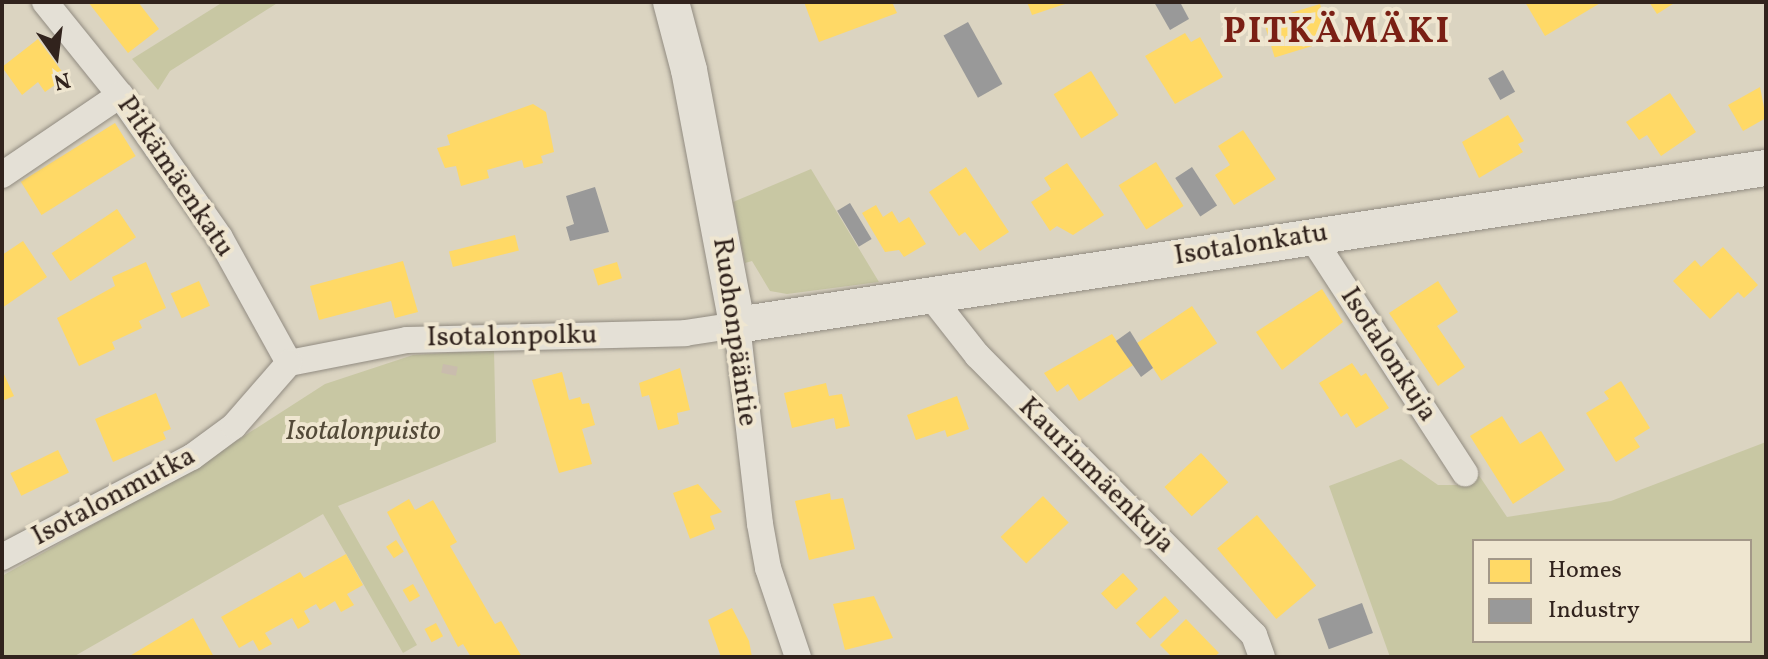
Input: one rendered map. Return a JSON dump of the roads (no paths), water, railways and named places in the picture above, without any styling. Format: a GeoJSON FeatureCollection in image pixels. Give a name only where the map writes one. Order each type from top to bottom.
{"type":"FeatureCollection","features":[{"type":"Feature","properties":{"kind":"street","name":"Pitkämäenkatu"},"geometry":{"type":"LineString","coordinates":[[45,2],[120,95],[220,238],[289,363]]}},
{"type":"Feature","properties":{"kind":"street","name":"Ruohonpääntie"},"geometry":{"type":"LineString","coordinates":[[677,3],[737,325],[768,568],[798,657]]}},
{"type":"Feature","properties":{"kind":"street"},"geometry":{"type":"LineString","coordinates":[[2,175],[120,95]]}},
{"type":"Feature","properties":{"kind":"street","name":"Isotalonkatu"},"geometry":{"type":"LineString","coordinates":[[737,325],[1766,168]]}},
{"type":"Feature","properties":{"kind":"street","name":"Isotalonkuja"},"geometry":{"type":"LineString","coordinates":[[1311,236],[1465,473]]}},
{"type":"Feature","properties":{"kind":"street","name":"Kaurinmäenkuja"},"geometry":{"type":"LineString","coordinates":[[929,294],[977,355],[1254,635],[1262,657]]}},
{"type":"Feature","properties":{"kind":"street","name":"Isotalonpolku"},"geometry":{"type":"LineString","coordinates":[[289,363],[407,340],[685,333],[737,325]]}},
{"type":"Feature","properties":{"kind":"street","name":"Isotalonmutka"},"geometry":{"type":"LineString","coordinates":[[2,557],[192,457],[234,426],[289,363]]}},
{"type":"Feature","properties":{"kind":"district","name":"PITKÄMÄKI"},"geometry":{"type":"Point","coordinates":[1337,34]}},
{"type":"Feature","properties":{"kind":"park label","name":"Isotalonpuisto"},"geometry":{"type":"Point","coordinates":[363,432]}}]}
